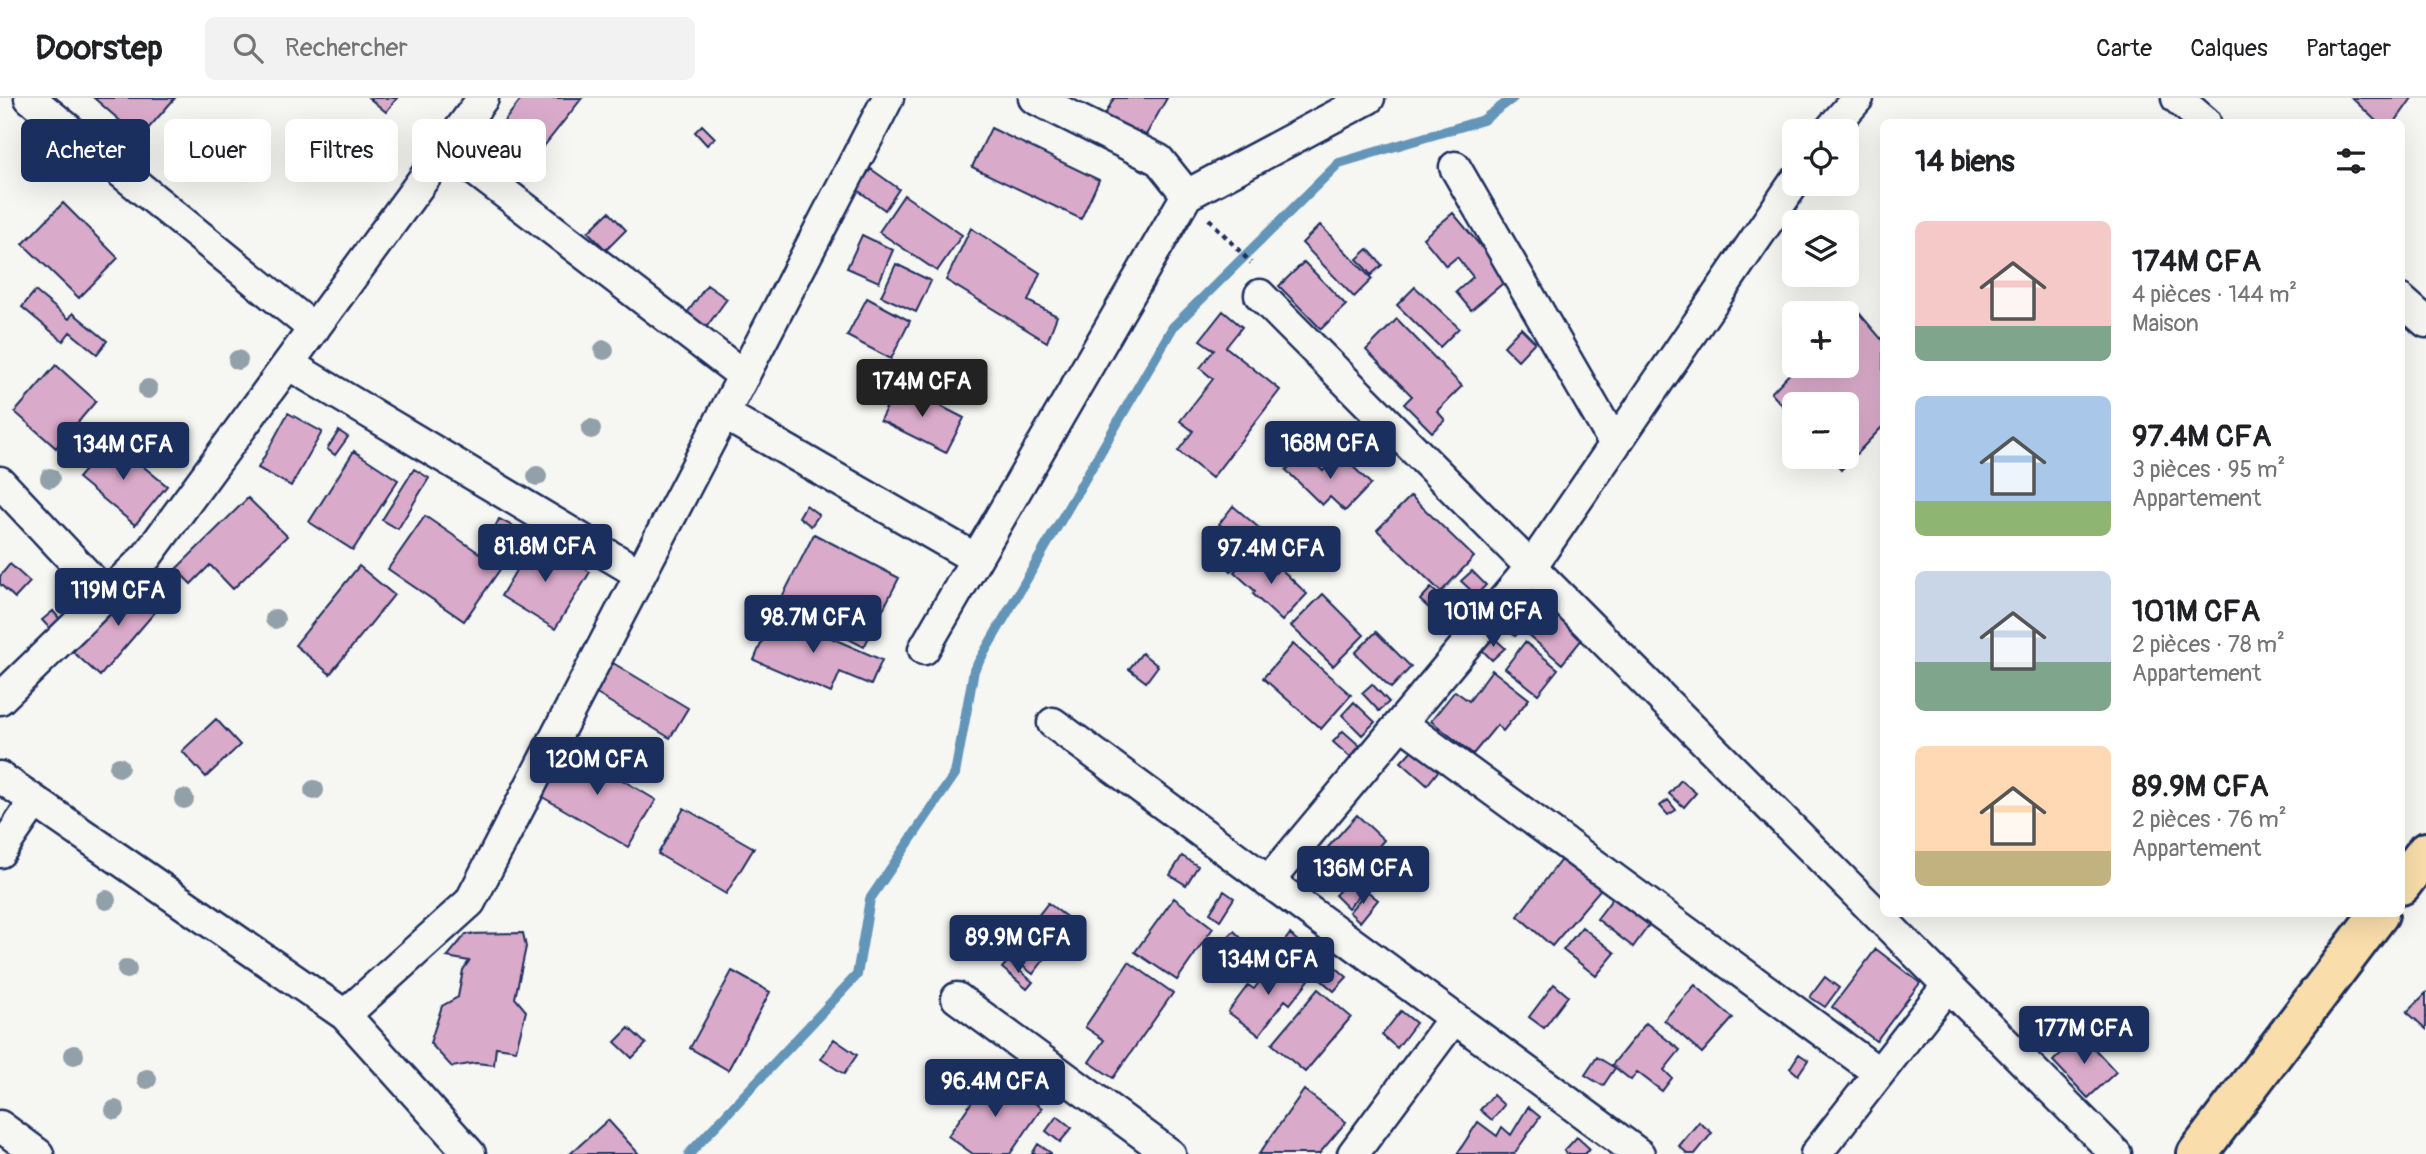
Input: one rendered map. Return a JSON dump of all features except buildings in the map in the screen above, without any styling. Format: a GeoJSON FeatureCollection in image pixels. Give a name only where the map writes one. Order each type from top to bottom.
{"type":"FeatureCollection","features":[{"type":"Feature","properties":{"kind":"main road"},"geometry":{"type":"LineString","coordinates":[[2197,1154],[2377,917]]}},
{"type":"Feature","properties":{"kind":"street"},"geometry":{"type":"LineString","coordinates":[[30,98],[314,329]]}},
{"type":"Feature","properties":{"kind":"street"},"geometry":{"type":"LineString","coordinates":[[467,119],[483,98]]}},
{"type":"Feature","properties":{"kind":"street"},"geometry":{"type":"LineString","coordinates":[[345,1014],[470,902],[888,98]]}},
{"type":"Feature","properties":{"kind":"street"},"geometry":{"type":"LineString","coordinates":[[1034,98],[1158,160],[1186,195]]}},
{"type":"Feature","properties":{"kind":"street"},"geometry":{"type":"LineString","coordinates":[[924,649],[1186,195],[1369,98]]}},
{"type":"Feature","properties":{"kind":"street"},"geometry":{"type":"LineString","coordinates":[[1840,119],[1858,98]]}},
{"type":"Feature","properties":{"kind":"street"},"geometry":{"type":"LineString","coordinates":[[2178,98],[2202,119]]}},
{"type":"Feature","properties":{"kind":"street"},"geometry":{"type":"LineString","coordinates":[[1455,167],[1615,444]]}},
{"type":"Feature","properties":{"kind":"street"},"geometry":{"type":"LineString","coordinates":[[0,699],[147,556],[421,182]]}},
{"type":"Feature","properties":{"kind":"street"},"geometry":{"type":"LineString","coordinates":[[490,182],[744,376]]}},
{"type":"Feature","properties":{"kind":"street"},"geometry":{"type":"LineString","coordinates":[[1269,881],[1531,567],[1785,196]]}},
{"type":"Feature","properties":{"kind":"street"},"geometry":{"type":"LineString","coordinates":[[1258,283],[1531,567],[1880,917]]}},
{"type":"Feature","properties":{"kind":"street"},"geometry":{"type":"LineString","coordinates":[[2405,304],[2426,322]]}},
{"type":"Feature","properties":{"kind":"street"},"geometry":{"type":"LineString","coordinates":[[288,364],[640,574]]}},
{"type":"Feature","properties":{"kind":"street"},"geometry":{"type":"LineString","coordinates":[[724,414],[976,559]]}},
{"type":"Feature","properties":{"kind":"street"},"geometry":{"type":"LineString","coordinates":[[1,484],[106,595]]}},
{"type":"Feature","properties":{"kind":"street"},"geometry":{"type":"LineString","coordinates":[[1053,723],[1639,1154]]}},
{"type":"Feature","properties":{"kind":"street"},"geometry":{"type":"LineString","coordinates":[[1401,723],[1879,1073]]}},
{"type":"Feature","properties":{"kind":"street"},"geometry":{"type":"LineString","coordinates":[[0,777],[345,1014],[470,1154]]}},
{"type":"Feature","properties":{"kind":"street"},"geometry":{"type":"LineString","coordinates":[[0,852],[35,801]]}},
{"type":"Feature","properties":{"kind":"street"},"geometry":{"type":"LineString","coordinates":[[1880,917],[2116,1154]]}},
{"type":"Feature","properties":{"kind":"street"},"geometry":{"type":"LineString","coordinates":[[1816,1154],[1948,985]]}},
{"type":"Feature","properties":{"kind":"street"},"geometry":{"type":"LineString","coordinates":[[957,998],[1170,1154]]}},
{"type":"Feature","properties":{"kind":"street"},"geometry":{"type":"LineString","coordinates":[[1353,1154],[1454,1018]]}},
{"type":"Feature","properties":{"kind":"street"},"geometry":{"type":"LineString","coordinates":[[0,1126],[38,1154]]}},
{"type":"Feature","properties":{"kind":"path"},"geometry":{"type":"LineString","coordinates":[[1231,242],[1258,283]]}},
{"type":"Feature","properties":{"kind":"waterway"},"geometry":{"type":"LineString","coordinates":[[689,1154],[857,975],[870,899],[955,774],[974,670],[1173,327],[1339,163],[1483,120],[1513,98]]}}]}
